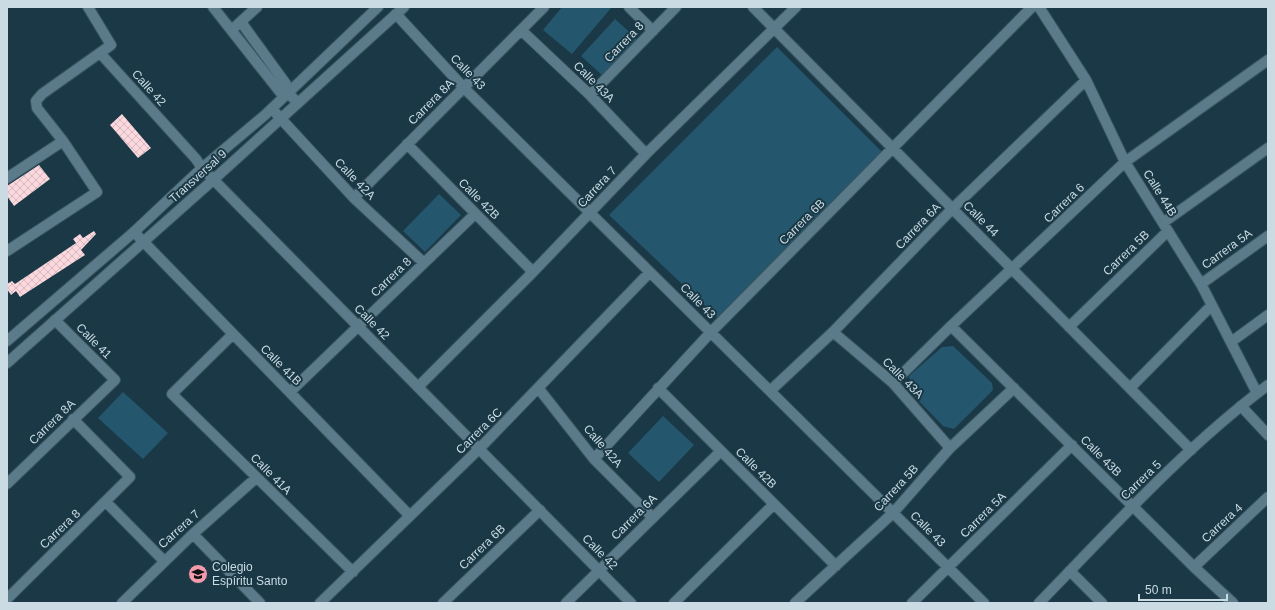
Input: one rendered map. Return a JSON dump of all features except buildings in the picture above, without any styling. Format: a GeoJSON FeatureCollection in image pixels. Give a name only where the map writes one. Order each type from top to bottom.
{"type":"FeatureCollection","features":[{"type":"Feature","properties":{"kind":"street"},"geometry":{"type":"LineString","coordinates":[[7,251],[97,192],[63,141],[37,108],[36,101],[42,94],[111,45],[88,7]]}},
{"type":"Feature","properties":{"kind":"street"},"geometry":{"type":"LineString","coordinates":[[214,7],[232,30],[286,84],[288,93],[298,103]]}},
{"type":"Feature","properties":{"kind":"street"},"geometry":{"type":"LineString","coordinates":[[232,30],[257,7]]}},
{"type":"Feature","properties":{"kind":"street","name":"Transversal 9"},"geometry":{"type":"LineString","coordinates":[[7,341],[134,232],[202,168],[272,109],[378,7]]}},
{"type":"Feature","properties":{"kind":"street","name":"Carrera 8A"},"geometry":{"type":"LineString","coordinates":[[354,198],[544,7]]}},
{"type":"Feature","properties":{"kind":"street"},"geometry":{"type":"LineString","coordinates":[[629,7],[653,31]]}},
{"type":"Feature","properties":{"kind":"street","name":"Carrera 8"},"geometry":{"type":"LineString","coordinates":[[590,94],[676,7]]}},
{"type":"Feature","properties":{"kind":"street","name":"Calle 44"},"geometry":{"type":"LineString","coordinates":[[753,7],[1191,450]]}},
{"type":"Feature","properties":{"kind":"street","name":"Carrera 7"},"geometry":{"type":"LineString","coordinates":[[418,387],[534,272],[646,154],[796,7]]}},
{"type":"Feature","properties":{"kind":"street","name":"Carrera 6B"},"geometry":{"type":"LineString","coordinates":[[594,459],[710,332],[1032,7]]}},
{"type":"Feature","properties":{"kind":"street","name":"Calle 44B"},"geometry":{"type":"LineString","coordinates":[[1039,7],[1086,80],[1125,162],[1164,222],[1201,284],[1257,393]]}},
{"type":"Feature","properties":{"kind":"street","name":"Transversal 9"},"geometry":{"type":"LineString","coordinates":[[7,363],[144,242],[400,10]]}},
{"type":"Feature","properties":{"kind":"street","name":"Calle 43"},"geometry":{"type":"LineString","coordinates":[[400,10],[464,88],[984,603]]}},
{"type":"Feature","properties":{"kind":"street"},"geometry":{"type":"LineString","coordinates":[[241,22],[266,65]]}},
{"type":"Feature","properties":{"kind":"street","name":"Calle 43A"},"geometry":{"type":"LineString","coordinates":[[521,30],[590,94],[646,154]]}},
{"type":"Feature","properties":{"kind":"street","name":"Calle 42"},"geometry":{"type":"LineString","coordinates":[[100,53],[196,159],[213,180],[632,603]]}},
{"type":"Feature","properties":{"kind":"street","name":"Carrera 6"},"geometry":{"type":"LineString","coordinates":[[893,383],[950,326],[1012,270],[1125,162],[1268,60]]}},
{"type":"Feature","properties":{"kind":"street","name":"Carrera 6A"},"geometry":{"type":"LineString","coordinates":[[770,391],[833,332],[952,209],[1086,80]]}},
{"type":"Feature","properties":{"kind":"street","name":"Calle 42A"},"geometry":{"type":"LineString","coordinates":[[272,109],[354,198],[424,263]]}},
{"type":"Feature","properties":{"kind":"street"},"geometry":{"type":"LineString","coordinates":[[7,178],[63,141]]}},
{"type":"Feature","properties":{"kind":"street","name":"Calle 42B"},"geometry":{"type":"LineString","coordinates":[[407,144],[534,272]]}},
{"type":"Feature","properties":{"kind":"street"},"geometry":{"type":"LineString","coordinates":[[1164,222],[1268,148]]}},
{"type":"Feature","properties":{"kind":"street","name":"Carrera 8"},"geometry":{"type":"LineString","coordinates":[[290,392],[475,214]]}},
{"type":"Feature","properties":{"kind":"street","name":"Carrera 5B"},"geometry":{"type":"LineString","coordinates":[[1069,327],[1168,231]]}},
{"type":"Feature","properties":{"kind":"street","name":"Calle 41B"},"geometry":{"type":"LineString","coordinates":[[134,232],[232,335],[290,392],[410,516]]}},
{"type":"Feature","properties":{"kind":"street","name":"Carrera 5A"},"geometry":{"type":"LineString","coordinates":[[1201,284],[1268,236]]}},
{"type":"Feature","properties":{"kind":"street","name":"Carrera 6C"},"geometry":{"type":"LineString","coordinates":[[320,603],[480,449],[650,272]]}},
{"type":"Feature","properties":{"kind":"street"},"geometry":{"type":"LineString","coordinates":[[1130,388],[1211,306]]}},
{"type":"Feature","properties":{"kind":"street"},"geometry":{"type":"LineString","coordinates":[[1231,342],[1268,315]]}},
{"type":"Feature","properties":{"kind":"street","name":"Calle 41"},"geometry":{"type":"LineString","coordinates":[[55,320],[115,380]]}},
{"type":"Feature","properties":{"kind":"street","name":"Calle 43B"},"geometry":{"type":"LineString","coordinates":[[950,326],[1133,505],[1194,567],[1233,603]]}},
{"type":"Feature","properties":{"kind":"street"},"geometry":{"type":"LineString","coordinates":[[20,329],[30,342]]}},
{"type":"Feature","properties":{"kind":"street","name":"Calle 43A"},"geometry":{"type":"LineString","coordinates":[[833,332],[893,383],[950,448]]}},
{"type":"Feature","properties":{"kind":"street","name":"Calle 41A"},"geometry":{"type":"LineString","coordinates":[[232,335],[172,394],[353,572]]}},
{"type":"Feature","properties":{"kind":"street","name":"Carrera 8A"},"geometry":{"type":"LineString","coordinates":[[7,484],[115,380]]}},
{"type":"Feature","properties":{"kind":"street","name":"Carrera 5"},"geometry":{"type":"LineString","coordinates":[[1039,603],[1133,505],[1191,450],[1241,406],[1268,385]]}},
{"type":"Feature","properties":{"kind":"street","name":"Calle 42B"},"geometry":{"type":"LineString","coordinates":[[658,388],[836,566]]}},
{"type":"Feature","properties":{"kind":"street","name":"Carrera 5B"},"geometry":{"type":"LineString","coordinates":[[795,603],[893,513],[950,448],[1014,388]]}},
{"type":"Feature","properties":{"kind":"street","name":"Calle 42A"},"geometry":{"type":"LineString","coordinates":[[539,389],[594,459],[652,517]]}},
{"type":"Feature","properties":{"kind":"street"},"geometry":{"type":"LineString","coordinates":[[1241,406],[1268,435]]}},
{"type":"Feature","properties":{"kind":"street","name":"Carrera 8"},"geometry":{"type":"LineString","coordinates":[[7,599],[130,477],[73,419]]}},
{"type":"Feature","properties":{"kind":"street","name":"Carrera 5A"},"geometry":{"type":"LineString","coordinates":[[912,603],[1072,445]]}},
{"type":"Feature","properties":{"kind":"street","name":"Carrera 6A"},"geometry":{"type":"LineString","coordinates":[[566,603],[721,451]]}},
{"type":"Feature","properties":{"kind":"street","name":"Carrera 7"},"geometry":{"type":"LineString","coordinates":[[122,603],[164,561],[256,478]]}},
{"type":"Feature","properties":{"kind":"street","name":"Carrera 4"},"geometry":{"type":"LineString","coordinates":[[1194,567],[1268,497]]}},
{"type":"Feature","properties":{"kind":"street"},"geometry":{"type":"LineString","coordinates":[[106,502],[164,561]]}},
{"type":"Feature","properties":{"kind":"street"},"geometry":{"type":"LineString","coordinates":[[674,603],[774,504]]}},
{"type":"Feature","properties":{"kind":"street","name":"Carrera 6B"},"geometry":{"type":"LineString","coordinates":[[443,603],[540,510]]}},
{"type":"Feature","properties":{"kind":"street"},"geometry":{"type":"LineString","coordinates":[[193,534],[260,603]]}},
{"type":"Feature","properties":{"kind":"street"},"geometry":{"type":"LineString","coordinates":[[1070,571],[1102,603]]}},
{"type":"Feature","properties":{"kind":"shaded area"},"geometry":{"type":"Polygon","coordinates":[[[562,7],[612,7],[572,54],[543,30],[562,7]]]}},
{"type":"Feature","properties":{"kind":"shaded area"},"geometry":{"type":"Polygon","coordinates":[[[615,19],[637,39],[603,76],[581,56],[615,19]]]}},
{"type":"Feature","properties":{"kind":"shaded area"},"geometry":{"type":"Polygon","coordinates":[[[777,47],[887,157],[718,318],[609,215],[777,47]]]}},
{"type":"Feature","properties":{"kind":"shaded area"},"geometry":{"type":"Polygon","coordinates":[[[439,194],[461,215],[425,252],[403,231],[439,194]]]}},
{"type":"Feature","properties":{"kind":"shaded area"},"geometry":{"type":"Polygon","coordinates":[[[953,346],[992,383],[993,390],[954,429],[943,426],[912,394],[909,376],[942,347],[953,346]]]}},
{"type":"Feature","properties":{"kind":"shaded area"},"geometry":{"type":"Polygon","coordinates":[[[123,392],[168,433],[143,459],[98,418],[123,392]]]}},
{"type":"Feature","properties":{"kind":"shaded area"},"geometry":{"type":"Polygon","coordinates":[[[663,416],[694,445],[659,482],[628,453],[663,416]]]}},
{"type":"Feature","properties":{"kind":"place","name":"Colegio Espíritu Santo"},"geometry":{"type":"Point","coordinates":[198,574]}}]}
